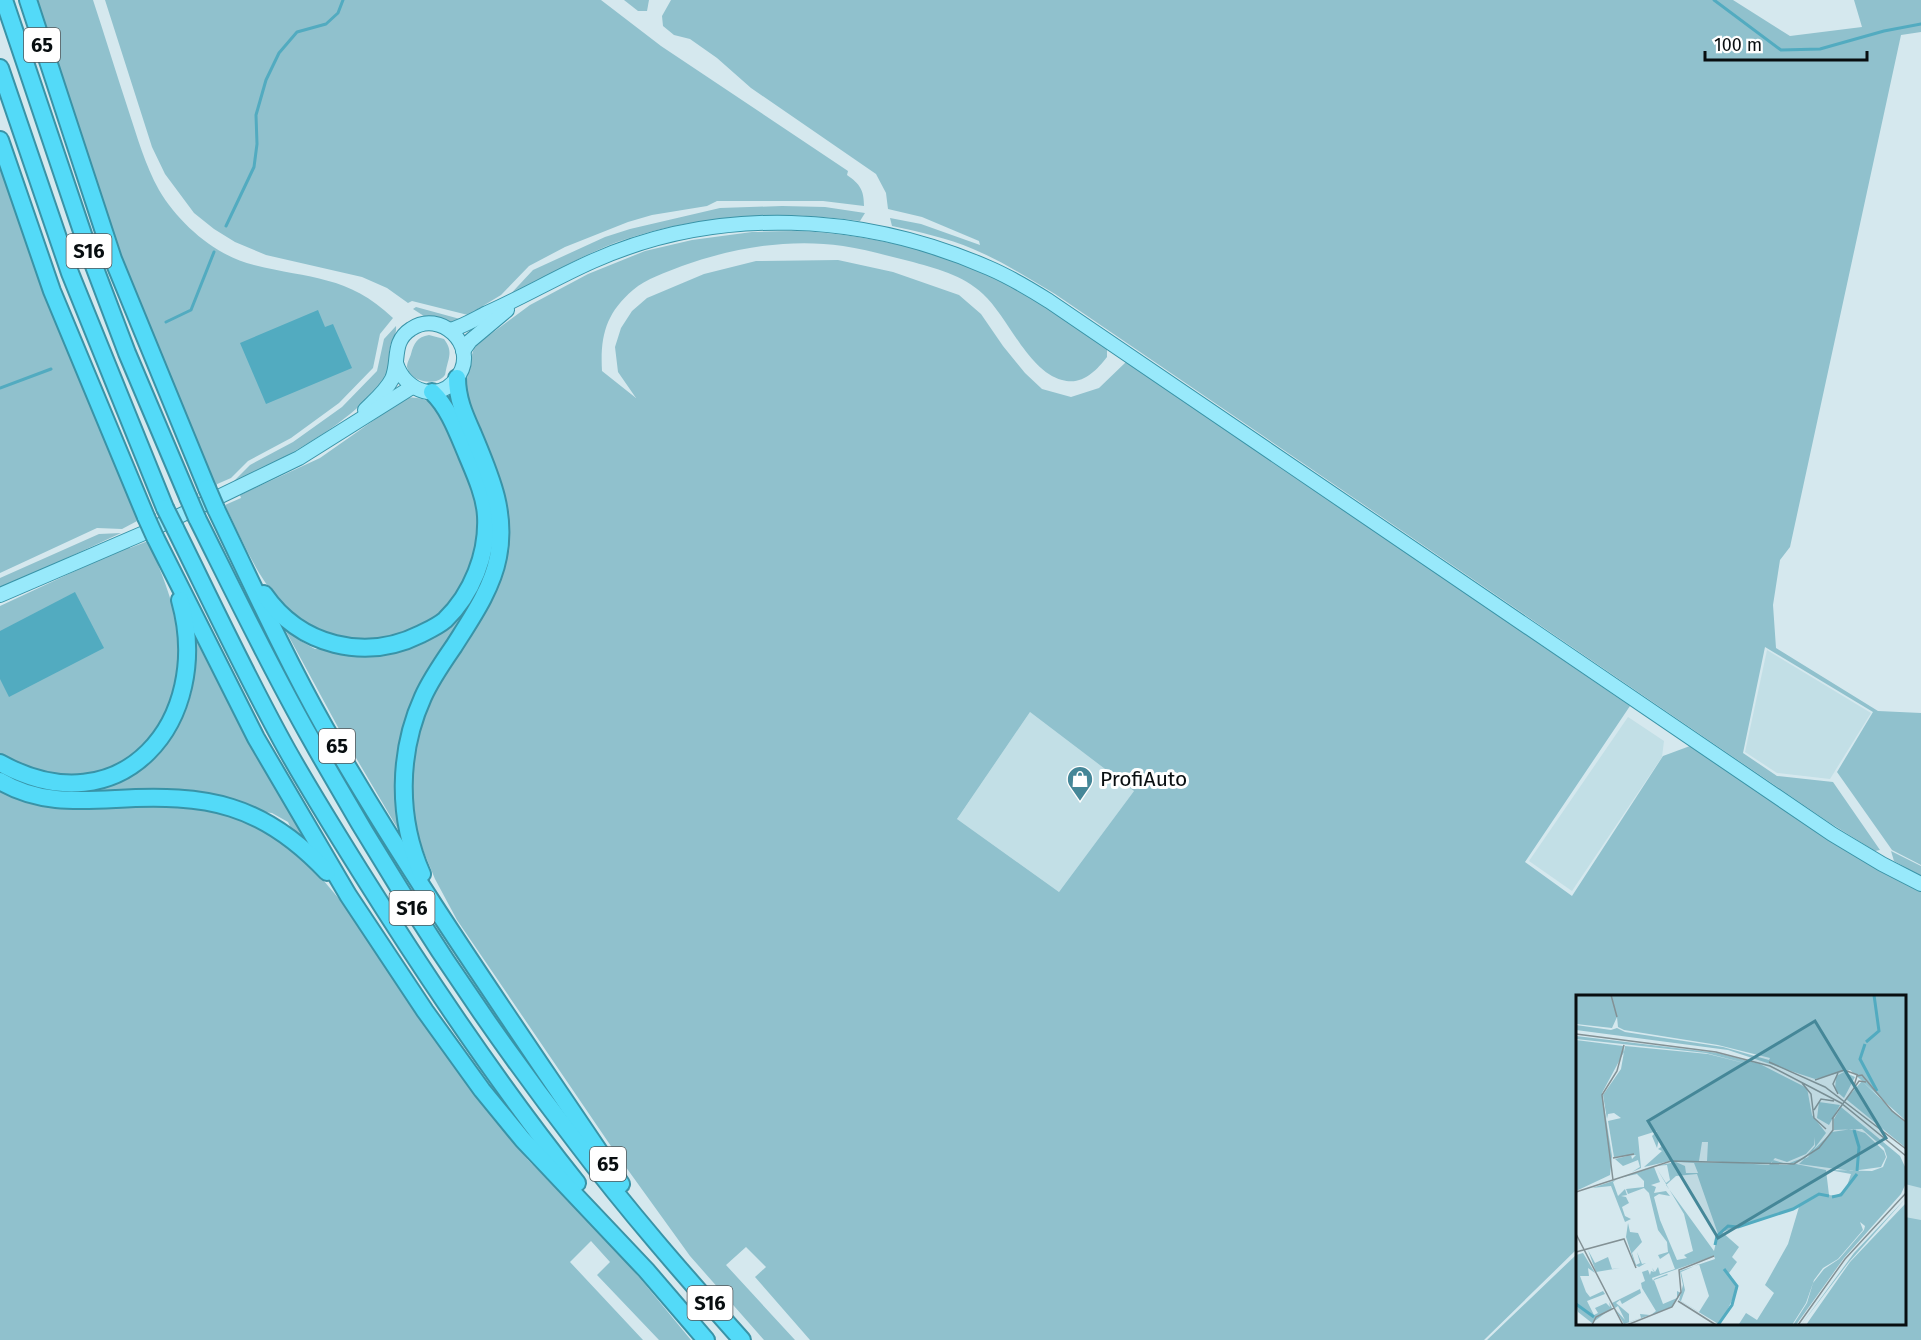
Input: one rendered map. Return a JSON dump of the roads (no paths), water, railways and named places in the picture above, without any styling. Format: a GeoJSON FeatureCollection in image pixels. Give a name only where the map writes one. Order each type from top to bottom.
{"type":"FeatureCollection","features":[{"type":"Feature","properties":{"kind":"highway","name":"S16"},"geometry":{"type":"LineString","coordinates":[[4,0],[95,268],[127,353],[197,518],[276,676],[312,742],[418,918],[474,1003],[615,1191],[677,1267],[742,1340]]}},
{"type":"Feature","properties":{"kind":"highway"},"geometry":{"type":"LineString","coordinates":[[17,0],[57,90]]}},
{"type":"Feature","properties":{"kind":"highway","name":"65"},"geometry":{"type":"LineString","coordinates":[[28,0],[112,259],[216,509],[280,643],[325,727],[445,924],[677,1267]]}},
{"type":"Feature","properties":{"kind":"highway","name":"S16"},"geometry":{"type":"LineString","coordinates":[[0,68],[70,273],[165,508],[249,679],[288,752],[401,938],[497,1078],[550,1150],[646,1270],[706,1340]]}},
{"type":"Feature","properties":{"kind":"highway","name":"S16"},"geometry":{"type":"LineString","coordinates":[[0,140],[51,291],[146,517],[256,738],[348,895],[425,1011],[482,1090],[523,1140],[646,1270]]}},
{"type":"Feature","properties":{"kind":"highway"},"geometry":{"type":"LineString","coordinates":[[445,924],[420,869],[410,839],[404,805],[404,765],[407,742],[424,694],[472,619],[487,589],[498,559],[502,530],[499,504],[492,479],[458,398],[457,378]]}},
{"type":"Feature","properties":{"kind":"highway"},"geometry":{"type":"LineString","coordinates":[[241,561],[269,602],[284,617],[320,640],[350,648],[384,647],[406,641],[444,621],[464,598],[475,575],[485,540],[486,515],[475,476],[458,435],[443,405],[432,392]]}},
{"type":"Feature","properties":{"kind":"highway"},"geometry":{"type":"LineString","coordinates":[[0,764],[34,780],[56,784],[76,784],[100,779],[121,771],[139,760],[156,743],[171,723],[180,702],[186,682],[188,659],[181,603],[169,565]]}},
{"type":"Feature","properties":{"kind":"highway"},"geometry":{"type":"LineString","coordinates":[[0,781],[29,794],[52,799],[75,801],[160,797],[199,800],[230,807],[283,832],[311,855],[348,895]]}},
{"type":"Feature","properties":{"kind":"main road"},"geometry":{"type":"LineString","coordinates":[[450,330],[531,293],[593,261],[646,242],[712,227],[759,222],[814,223],[871,230],[945,250],[991,268],[1049,301],[1832,834],[1921,884]]}},
{"type":"Feature","properties":{"kind":"main road"},"geometry":{"type":"LineString","coordinates":[[464,351],[470,341],[490,323],[531,293]]}},
{"type":"Feature","properties":{"kind":"main road"},"geometry":{"type":"LineString","coordinates":[[346,429],[390,382],[396,363],[398,344],[411,328],[432,323],[450,330],[459,339],[464,351],[463,365],[457,378],[450,385],[432,392],[422,391],[404,381],[396,363]]}},
{"type":"Feature","properties":{"kind":"main road"},"geometry":{"type":"LineString","coordinates":[[2,595],[144,533],[299,458],[412,387]]}},
{"type":"Feature","properties":{"kind":"waterway"},"geometry":{"type":"LineString","coordinates":[[226,226],[254,167],[257,144],[256,115],[266,80],[279,53],[297,32],[326,24],[338,13],[343,0]]}},
{"type":"Feature","properties":{"kind":"waterway"},"geometry":{"type":"LineString","coordinates":[[1714,0],[1781,50],[1820,49],[1884,31],[1921,24]]}},
{"type":"Feature","properties":{"kind":"waterway"},"geometry":{"type":"LineString","coordinates":[[166,322],[191,310],[214,252]]}},
{"type":"Feature","properties":{"kind":"waterway"},"geometry":{"type":"LineString","coordinates":[[0,388],[51,369]]}},
{"type":"Feature","properties":{"kind":"place","name":"ProfiAuto"},"geometry":{"type":"Point","coordinates":[1080,802]}}]}
